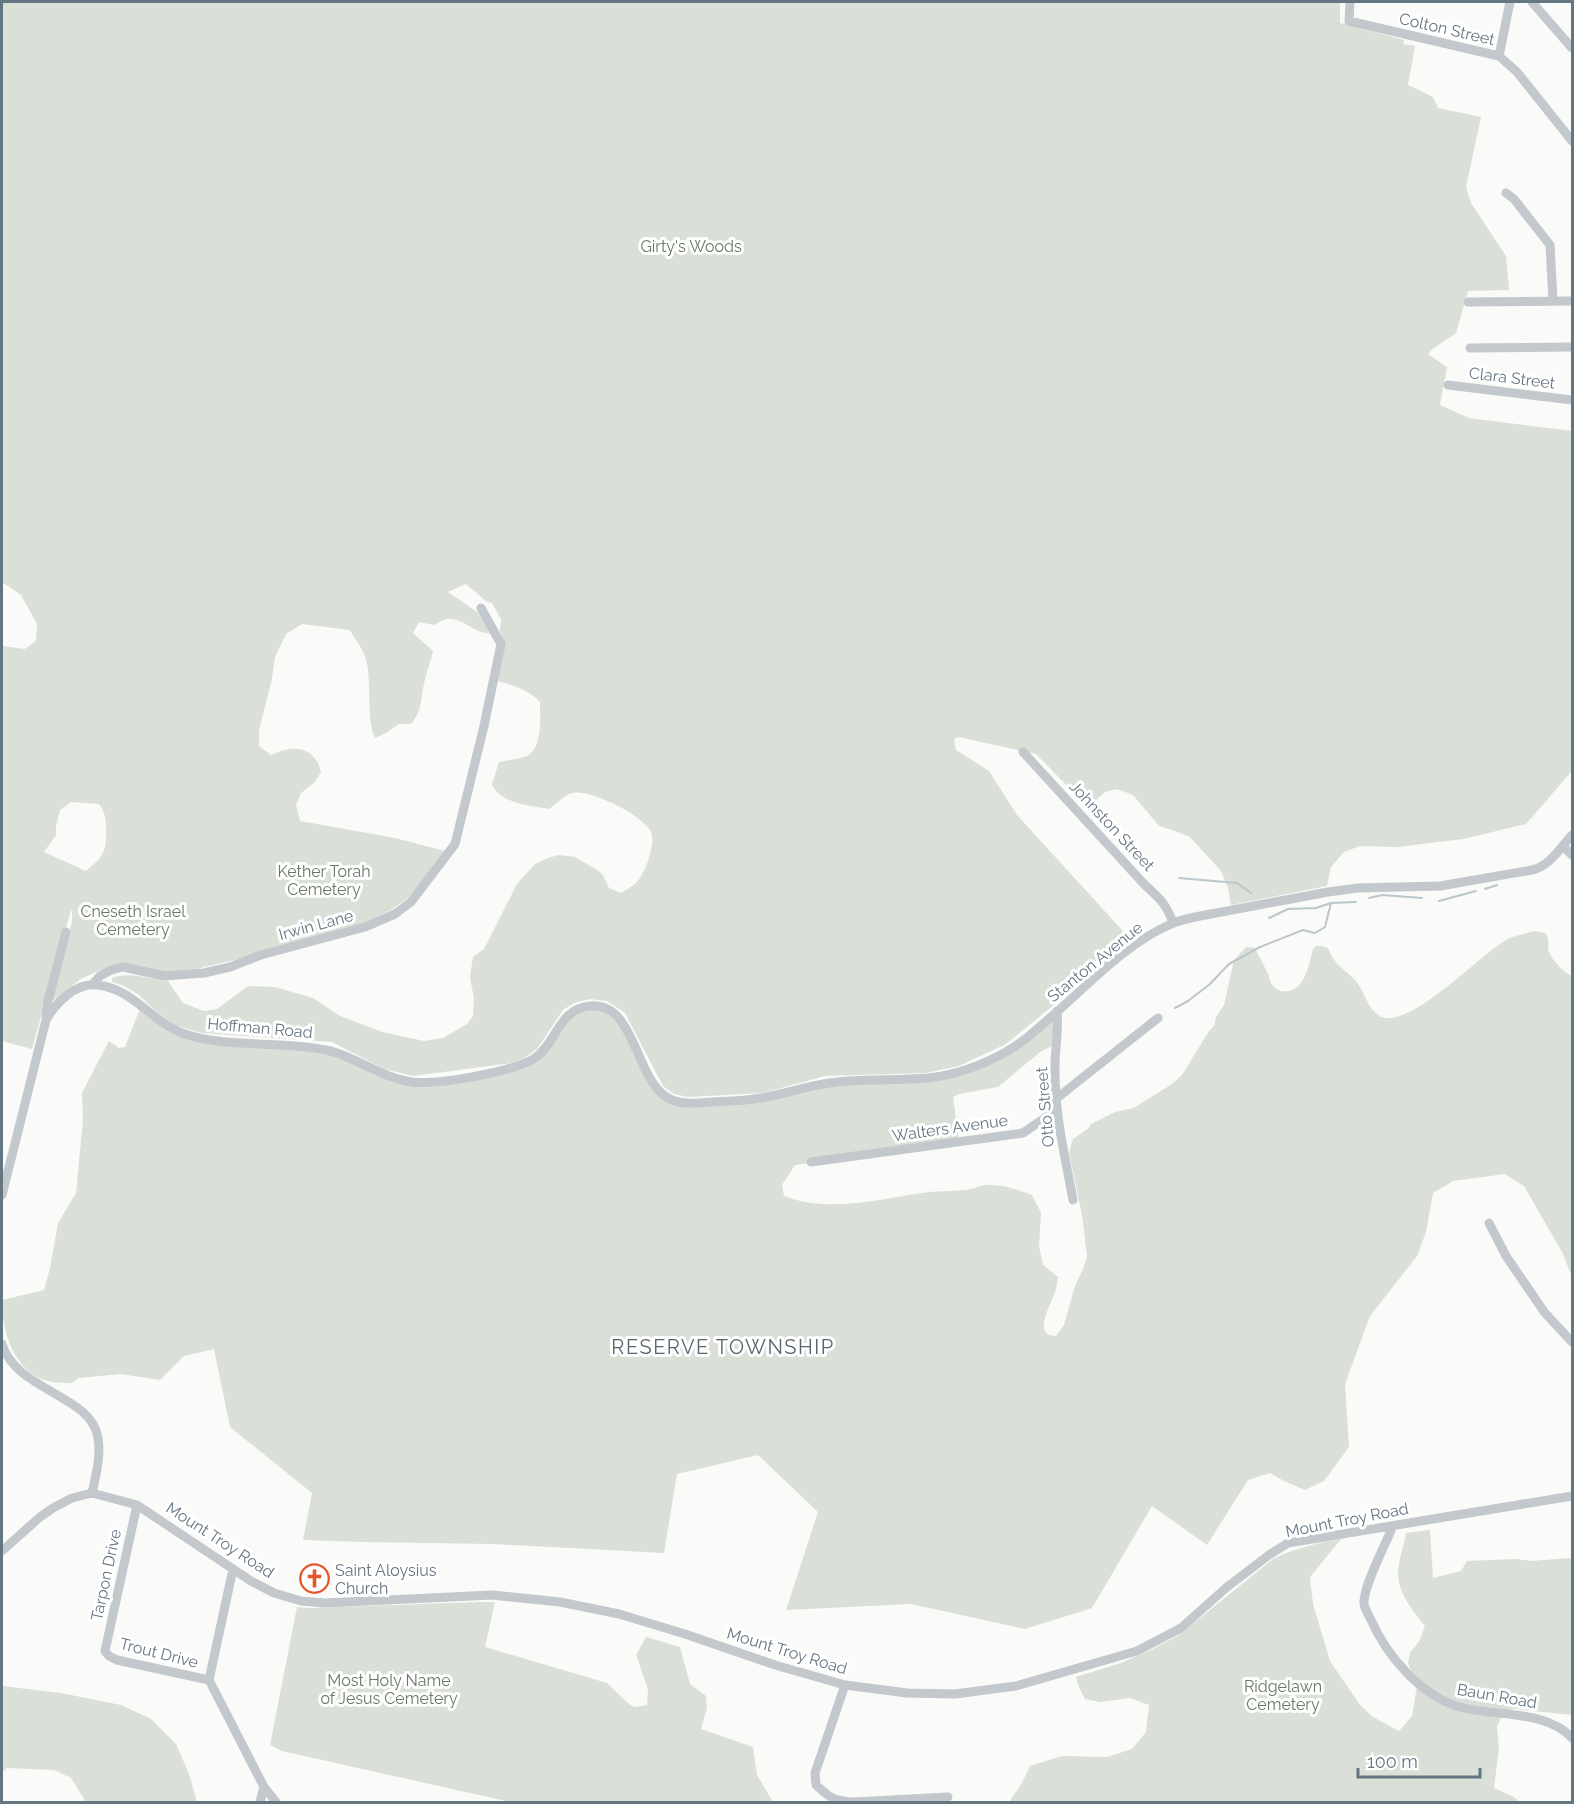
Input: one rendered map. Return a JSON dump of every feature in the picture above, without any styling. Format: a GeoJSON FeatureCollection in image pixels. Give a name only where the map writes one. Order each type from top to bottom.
{"type":"FeatureCollection","features":[{"type":"Feature","properties":{"kind":"street","name":"Colton Street"},"geometry":{"type":"LineString","coordinates":[[1350,2],[1349,21],[1499,56],[1517,72],[1572,141]]}},
{"type":"Feature","properties":{"kind":"street"},"geometry":{"type":"LineString","coordinates":[[1499,56],[1510,2]]}},
{"type":"Feature","properties":{"kind":"street"},"geometry":{"type":"LineString","coordinates":[[1532,2],[1572,48]]}},
{"type":"Feature","properties":{"kind":"street"},"geometry":{"type":"LineString","coordinates":[[1514,195],[1550,246],[1553,301]]}},
{"type":"Feature","properties":{"kind":"street"},"geometry":{"type":"LineString","coordinates":[[1468,302],[1572,301]]}},
{"type":"Feature","properties":{"kind":"street"},"geometry":{"type":"LineString","coordinates":[[1470,348],[1572,347]]}},
{"type":"Feature","properties":{"kind":"street","name":"Clara Street"},"geometry":{"type":"LineString","coordinates":[[1448,385],[1572,400]]}},
{"type":"Feature","properties":{"kind":"street","name":"Irwin Lane"},"geometry":{"type":"LineString","coordinates":[[93,984],[100,976],[123,967],[165,976],[204,973],[230,967],[261,955],[365,927],[395,914],[411,902],[455,844],[484,726],[501,644],[481,608]]}},
{"type":"Feature","properties":{"kind":"street","name":"Johnston Street"},"geometry":{"type":"LineString","coordinates":[[1023,752],[1167,907],[1173,923]]}},
{"type":"Feature","properties":{"kind":"street","name":"Stanton Avenue"},"geometry":{"type":"LineString","coordinates":[[670,1099],[686,1102],[744,1100],[827,1083],[948,1075],[983,1063],[1015,1046],[1136,944],[1173,923],[1328,892],[1358,888],[1440,886],[1532,870],[1547,864],[1572,835]]}},
{"type":"Feature","properties":{"kind":"street"},"geometry":{"type":"LineString","coordinates":[[1563,846],[1572,855]]}},
{"type":"Feature","properties":{"kind":"street"},"geometry":{"type":"LineString","coordinates":[[2,1195],[66,932]]}},
{"type":"Feature","properties":{"kind":"street"},"geometry":{"type":"LineString","coordinates":[[46,1020],[61,1000],[82,987],[93,984]]}},
{"type":"Feature","properties":{"kind":"street","name":"Hoffman Road"},"geometry":{"type":"LineString","coordinates":[[93,984],[121,992],[161,1023],[184,1034],[209,1041],[303,1045],[332,1051],[380,1073],[414,1082],[448,1080],[505,1071],[528,1062],[544,1050],[566,1017],[575,1010],[599,1006],[608,1009],[623,1024],[655,1086],[670,1099]]}},
{"type":"Feature","properties":{"kind":"street","name":"Otto Street"},"geometry":{"type":"LineString","coordinates":[[1057,1011],[1055,1067],[1057,1113],[1073,1200]]}},
{"type":"Feature","properties":{"kind":"street","name":"Walters Avenue"},"geometry":{"type":"LineString","coordinates":[[811,1162],[1023,1133],[1045,1118],[1057,1098],[1158,1018]]}},
{"type":"Feature","properties":{"kind":"street"},"geometry":{"type":"LineString","coordinates":[[1489,1223],[1506,1256],[1545,1313],[1572,1342]]}},
{"type":"Feature","properties":{"kind":"street"},"geometry":{"type":"LineString","coordinates":[[2,1344],[12,1365],[21,1373],[90,1419],[98,1435],[99,1451],[93,1493],[72,1498],[53,1508],[2,1551]]}},
{"type":"Feature","properties":{"kind":"street","name":"Mount Troy Road"},"geometry":{"type":"LineString","coordinates":[[93,1493],[137,1505],[251,1581],[274,1593],[301,1601],[325,1603],[492,1595],[514,1596],[619,1614],[775,1665],[845,1685],[907,1693],[955,1694],[1035,1682],[1137,1652],[1181,1628],[1227,1587],[1288,1543],[1572,1496]]}},
{"type":"Feature","properties":{"kind":"street","name":"Tarpon Drive"},"geometry":{"type":"LineString","coordinates":[[105,1651],[137,1505]]}},
{"type":"Feature","properties":{"kind":"street","name":"Baun Road"},"geometry":{"type":"LineString","coordinates":[[1393,1526],[1369,1581],[1364,1604],[1375,1629],[1404,1671],[1435,1697],[1460,1708],[1541,1719],[1567,1732],[1572,1738]]}},
{"type":"Feature","properties":{"kind":"street"},"geometry":{"type":"LineString","coordinates":[[233,1569],[208,1680],[264,1787],[276,1803]]}},
{"type":"Feature","properties":{"kind":"street","name":"Trout Drive"},"geometry":{"type":"LineString","coordinates":[[105,1651],[117,1660],[208,1680]]}},
{"type":"Feature","properties":{"kind":"street"},"geometry":{"type":"LineString","coordinates":[[845,1685],[815,1773],[816,1785],[831,1799],[839,1802],[948,1797]]}},
{"type":"Feature","properties":{"kind":"street"},"geometry":{"type":"LineString","coordinates":[[260,1803],[264,1787]]}},
{"type":"Feature","properties":{"kind":"green space"},"geometry":{"type":"Polygon","coordinates":[[[2,2],[1340,2],[1340,23],[1404,40],[1403,44],[1415,46],[1408,85],[1433,97],[1438,108],[1481,117],[1466,187],[1471,203],[1506,256],[1509,290],[1468,291],[1456,333],[1428,354],[1447,367],[1440,405],[1469,418],[1572,431],[1572,771],[1526,824],[1463,839],[1397,847],[1360,846],[1344,852],[1331,867],[1327,886],[1231,905],[1228,888],[1221,871],[1190,837],[1159,826],[1133,795],[1117,789],[1105,792],[1088,807],[1036,754],[958,737],[954,739],[956,750],[989,771],[1017,815],[1132,941],[1006,1044],[959,1066],[925,1073],[825,1076],[763,1093],[688,1097],[674,1094],[663,1086],[625,1013],[607,1001],[590,999],[574,1003],[563,1010],[537,1049],[524,1058],[512,1063],[413,1076],[384,1069],[332,1042],[202,1033],[177,1026],[139,995],[112,982],[112,978],[125,975],[168,981],[183,1003],[204,1011],[217,1009],[248,986],[275,987],[313,998],[340,1016],[382,1032],[424,1041],[443,1038],[467,1024],[473,1016],[474,999],[470,977],[473,957],[484,949],[517,884],[535,864],[559,855],[575,857],[603,875],[609,888],[621,893],[636,883],[646,866],[652,844],[651,832],[639,818],[603,799],[580,793],[569,794],[549,809],[525,805],[502,796],[492,784],[499,762],[527,756],[536,746],[540,732],[540,702],[525,691],[496,680],[504,643],[500,631],[501,619],[492,603],[486,601],[466,584],[448,592],[477,612],[492,633],[480,632],[453,619],[445,619],[434,625],[419,622],[413,633],[433,651],[419,709],[411,724],[399,724],[375,738],[372,731],[366,659],[350,630],[302,624],[286,634],[275,657],[259,730],[259,746],[271,755],[287,749],[302,750],[308,752],[318,763],[321,772],[315,782],[301,793],[296,805],[300,821],[395,838],[445,851],[408,898],[367,922],[343,930],[187,971],[167,973],[111,966],[82,978],[51,1002],[72,922],[71,910],[32,1049],[2,1041],[2,646],[25,649],[36,641],[37,624],[21,595],[2,582],[2,2]],[[71,802],[60,810],[56,835],[44,852],[86,871],[100,858],[106,844],[105,817],[99,804],[71,802]]]}},
{"type":"Feature","properties":{"kind":"green space"},"geometry":{"type":"Polygon","coordinates":[[[1535,931],[1547,935],[1548,950],[1551,955],[1562,969],[1572,976],[1572,1277],[1562,1252],[1524,1186],[1505,1174],[1453,1181],[1433,1193],[1426,1232],[1417,1256],[1370,1316],[1345,1384],[1349,1447],[1324,1481],[1305,1490],[1270,1473],[1248,1480],[1207,1545],[1152,1506],[1092,1608],[1025,1629],[911,1604],[786,1610],[818,1512],[758,1455],[677,1474],[664,1553],[492,1544],[303,1540],[312,1493],[230,1427],[214,1349],[184,1356],[160,1380],[121,1374],[79,1378],[72,1383],[60,1383],[48,1381],[26,1369],[12,1349],[4,1325],[2,1300],[44,1290],[58,1223],[76,1193],[83,1120],[82,1093],[109,1041],[119,1048],[125,1047],[141,1006],[184,1034],[303,1045],[397,1079],[448,1080],[528,1062],[566,1017],[592,1006],[616,1015],[655,1085],[670,1099],[744,1100],[827,1083],[929,1078],[990,1060],[1057,1011],[1056,1044],[1040,1052],[998,1087],[953,1097],[959,1142],[795,1165],[782,1185],[784,1196],[819,1204],[875,1201],[929,1192],[966,1190],[988,1185],[1005,1186],[1032,1195],[1041,1213],[1039,1246],[1043,1265],[1058,1277],[1044,1325],[1049,1335],[1056,1336],[1064,1325],[1075,1286],[1087,1256],[1082,1215],[1069,1153],[1073,1139],[1091,1124],[1115,1112],[1134,1108],[1182,1075],[1214,1026],[1216,1017],[1224,1005],[1234,960],[1246,947],[1255,948],[1274,987],[1287,991],[1295,988],[1302,981],[1313,949],[1316,946],[1325,947],[1338,964],[1356,981],[1375,1012],[1391,1018],[1425,1003],[1508,939],[1535,931]]]}},
{"type":"Feature","properties":{"kind":"green space","name":"Ridgelawn Cemetery"},"geometry":{"type":"Polygon","coordinates":[[[1430,1530],[1433,1578],[1461,1571],[1467,1561],[1516,1559],[1532,1561],[1569,1558],[1572,1560],[1572,1715],[1515,1709],[1504,1711],[1497,1727],[1499,1748],[1494,1788],[1514,1797],[1519,1802],[1009,1802],[1030,1766],[1062,1756],[1107,1757],[1132,1749],[1146,1732],[1149,1705],[1130,1698],[1100,1702],[1085,1699],[1076,1677],[1121,1663],[1179,1635],[1273,1559],[1315,1544],[1341,1539],[1310,1577],[1313,1604],[1330,1661],[1360,1705],[1373,1717],[1399,1731],[1412,1716],[1417,1686],[1408,1663],[1410,1653],[1420,1640],[1425,1626],[1403,1594],[1398,1571],[1406,1533],[1430,1530]]]}},
{"type":"Feature","properties":{"kind":"green space","name":"Most Holy Name of Jesus Cemetery"},"geometry":{"type":"Polygon","coordinates":[[[495,1602],[485,1647],[607,1683],[630,1705],[636,1707],[647,1705],[648,1689],[636,1655],[646,1637],[680,1647],[690,1684],[706,1696],[707,1708],[701,1729],[753,1747],[757,1775],[773,1802],[510,1802],[282,1751],[270,1745],[297,1607],[495,1602]]]}},
{"type":"Feature","properties":{"kind":"green space"},"geometry":{"type":"Polygon","coordinates":[[[2,1686],[61,1693],[121,1705],[151,1719],[176,1744],[189,1774],[197,1802],[86,1802],[71,1778],[54,1770],[7,1768],[2,1772],[2,1686]]]}},
{"type":"Feature","properties":{"kind":"waterway"},"geometry":{"type":"LineString","coordinates":[[1179,878],[1237,883],[1251,893]]}},
{"type":"Feature","properties":{"kind":"waterway"},"geometry":{"type":"LineString","coordinates":[[1485,889],[1497,885]]}},
{"type":"Feature","properties":{"kind":"waterway"},"geometry":{"type":"LineString","coordinates":[[1439,901],[1476,891]]}},
{"type":"Feature","properties":{"kind":"waterway"},"geometry":{"type":"LineString","coordinates":[[1369,898],[1382,895],[1422,898]]}},
{"type":"Feature","properties":{"kind":"waterway"},"geometry":{"type":"LineString","coordinates":[[1269,918],[1288,909],[1316,908],[1331,903],[1356,902]]}},
{"type":"Feature","properties":{"kind":"waterway"},"geometry":{"type":"LineString","coordinates":[[1175,1008],[1210,984],[1229,964],[1260,947],[1303,930],[1315,933],[1325,927],[1331,903]]}},
{"type":"Feature","properties":{"kind":"place","name":"Saint Aloysius Church"},"geometry":{"type":"Point","coordinates":[314,1579]}},
{"type":"Feature","properties":{"kind":"district","name":"RESERVE TOWNSHIP"},"geometry":{"type":"Point","coordinates":[723,1347]}},
{"type":"Feature","properties":{"kind":"park label","name":"Girty's Woods"},"geometry":{"type":"Point","coordinates":[691,246]}},
{"type":"Feature","properties":{"kind":"park label","name":"Kether Torah Cemetery"},"geometry":{"type":"Point","coordinates":[324,880]}},
{"type":"Feature","properties":{"kind":"park label","name":"Cneseth Israel Cemetery"},"geometry":{"type":"Point","coordinates":[133,920]}}]}
